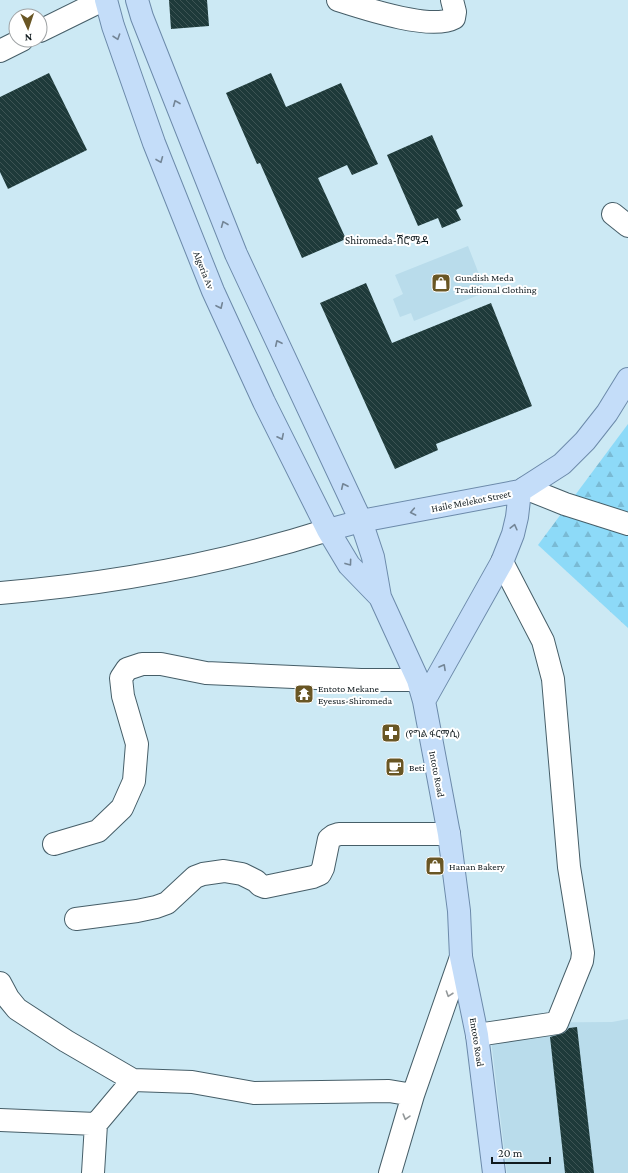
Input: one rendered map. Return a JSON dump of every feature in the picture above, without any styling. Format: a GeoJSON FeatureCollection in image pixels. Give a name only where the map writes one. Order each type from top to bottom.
{"type":"FeatureCollection","features":[{"type":"Feature","properties":{"kind":"main road","name":"Algeria Av"},"geometry":{"type":"LineString","coordinates":[[104,0],[154,143],[213,292],[264,402],[328,530],[349,565],[380,597]]}},
{"type":"Feature","properties":{"kind":"main road"},"geometry":{"type":"LineString","coordinates":[[137,0],[142,17],[236,254],[361,521],[373,558],[380,597]]}},
{"type":"Feature","properties":{"kind":"main road","name":"Haile Melekot Street"},"geometry":{"type":"LineString","coordinates":[[328,530],[361,521],[522,490],[562,464],[585,441],[607,413],[628,379]]}},
{"type":"Feature","properties":{"kind":"main road"},"geometry":{"type":"LineString","coordinates":[[424,701],[502,562],[517,517],[522,490]]}},
{"type":"Feature","properties":{"kind":"main road","name":"Intoto Road"},"geometry":{"type":"LineString","coordinates":[[380,597],[418,680],[424,701],[449,834],[459,911]]}},
{"type":"Feature","properties":{"kind":"main road","name":"Entoto Road"},"geometry":{"type":"LineString","coordinates":[[459,911],[461,957],[477,1035],[494,1173]]}},
{"type":"Feature","properties":{"kind":"street"},"geometry":{"type":"LineString","coordinates":[[48,27],[104,0]]}},
{"type":"Feature","properties":{"kind":"street"},"geometry":{"type":"LineString","coordinates":[[338,0],[405,18],[437,22],[454,18],[455,12],[452,0]]}},
{"type":"Feature","properties":{"kind":"street"},"geometry":{"type":"LineString","coordinates":[[522,490],[628,524]]}},
{"type":"Feature","properties":{"kind":"street"},"geometry":{"type":"LineString","coordinates":[[0,593],[116,580],[194,565],[282,545],[328,530]]}},
{"type":"Feature","properties":{"kind":"street"},"geometry":{"type":"LineString","coordinates":[[477,1035],[557,1023],[582,961],[583,953],[569,866],[553,679],[543,641],[502,562]]}},
{"type":"Feature","properties":{"kind":"street"},"geometry":{"type":"LineString","coordinates":[[54,844],[98,831],[122,808],[134,781],[137,744],[123,696],[121,678],[127,669],[142,664],[162,664],[206,673],[361,680],[418,680]]}},
{"type":"Feature","properties":{"kind":"street"},"geometry":{"type":"LineString","coordinates":[[76,919],[156,907],[167,903],[195,877],[203,874],[224,871],[242,874],[265,887],[312,877],[320,874],[324,868],[329,839],[339,834],[449,834]]}},
{"type":"Feature","properties":{"kind":"street"},"geometry":{"type":"LineString","coordinates":[[390,1173],[412,1095],[461,957]]}},
{"type":"Feature","properties":{"kind":"street"},"geometry":{"type":"LineString","coordinates":[[0,983],[8,998],[17,1009],[66,1041],[133,1080],[192,1082],[254,1093],[389,1091],[412,1095]]}},
{"type":"Feature","properties":{"kind":"street"},"geometry":{"type":"LineString","coordinates":[[93,1173],[96,1124],[133,1080]]}},
{"type":"Feature","properties":{"kind":"street"},"geometry":{"type":"LineString","coordinates":[[0,1120],[96,1124]]}},
{"type":"Feature","properties":{"kind":"shaded area","name":"Gundish Meda Traditional Clothing"},"geometry":{"type":"Polygon","coordinates":[[[468,246],[486,292],[414,321],[411,313],[400,317],[393,299],[403,294],[395,275],[468,246]]]}},
{"type":"Feature","properties":{"kind":"shaded area"},"geometry":{"type":"Polygon","coordinates":[[[628,1019],[628,1173],[507,1173],[489,1023],[612,1022],[628,1019]]]}},
{"type":"Feature","properties":{"kind":"green space"},"geometry":{"type":"Polygon","coordinates":[[[628,424],[628,628],[538,545],[628,424]]]}},
{"type":"Feature","properties":{"kind":"building"},"geometry":{"type":"Polygon","coordinates":[[[169,0],[207,0],[209,26],[171,29],[169,0]]]}},
{"type":"Feature","properties":{"kind":"building"},"geometry":{"type":"Polygon","coordinates":[[[49,73],[87,150],[8,189],[0,172],[0,97],[49,73]]]}},
{"type":"Feature","properties":{"kind":"building"},"geometry":{"type":"Polygon","coordinates":[[[271,73],[286,107],[341,83],[378,164],[352,175],[347,165],[318,178],[346,239],[302,258],[260,163],[257,164],[226,93],[271,73]]]}},
{"type":"Feature","properties":{"kind":"building"},"geometry":{"type":"Polygon","coordinates":[[[432,135],[463,206],[456,210],[461,220],[442,228],[438,218],[418,226],[387,155],[432,135]]]}},
{"type":"Feature","properties":{"kind":"building"},"geometry":{"type":"Polygon","coordinates":[[[366,283],[392,343],[491,303],[532,406],[436,444],[438,450],[395,469],[320,303],[366,283]]]}},
{"type":"Feature","properties":{"kind":"building"},"geometry":{"type":"Polygon","coordinates":[[[577,1027],[594,1173],[565,1173],[550,1037],[564,1033],[569,1028],[577,1027]]]}},
{"type":"Feature","properties":{"kind":"place","name":"Gundish Meda Traditional Clothing"},"geometry":{"type":"Point","coordinates":[441,283]}},
{"type":"Feature","properties":{"kind":"place","name":"Entoto Mekane Eyesus-Shiromeda"},"geometry":{"type":"Point","coordinates":[304,694]}},
{"type":"Feature","properties":{"kind":"place","name":"(የግል ፋርማሲ)"},"geometry":{"type":"Point","coordinates":[391,733]}},
{"type":"Feature","properties":{"kind":"place","name":"Beti"},"geometry":{"type":"Point","coordinates":[395,767]}},
{"type":"Feature","properties":{"kind":"place","name":"Hanan Bakery"},"geometry":{"type":"Point","coordinates":[435,866]}},
{"type":"Feature","properties":{"kind":"district","name":"Shiromeda-ሽሮሜዳ"},"geometry":{"type":"Point","coordinates":[387,240]}}]}
